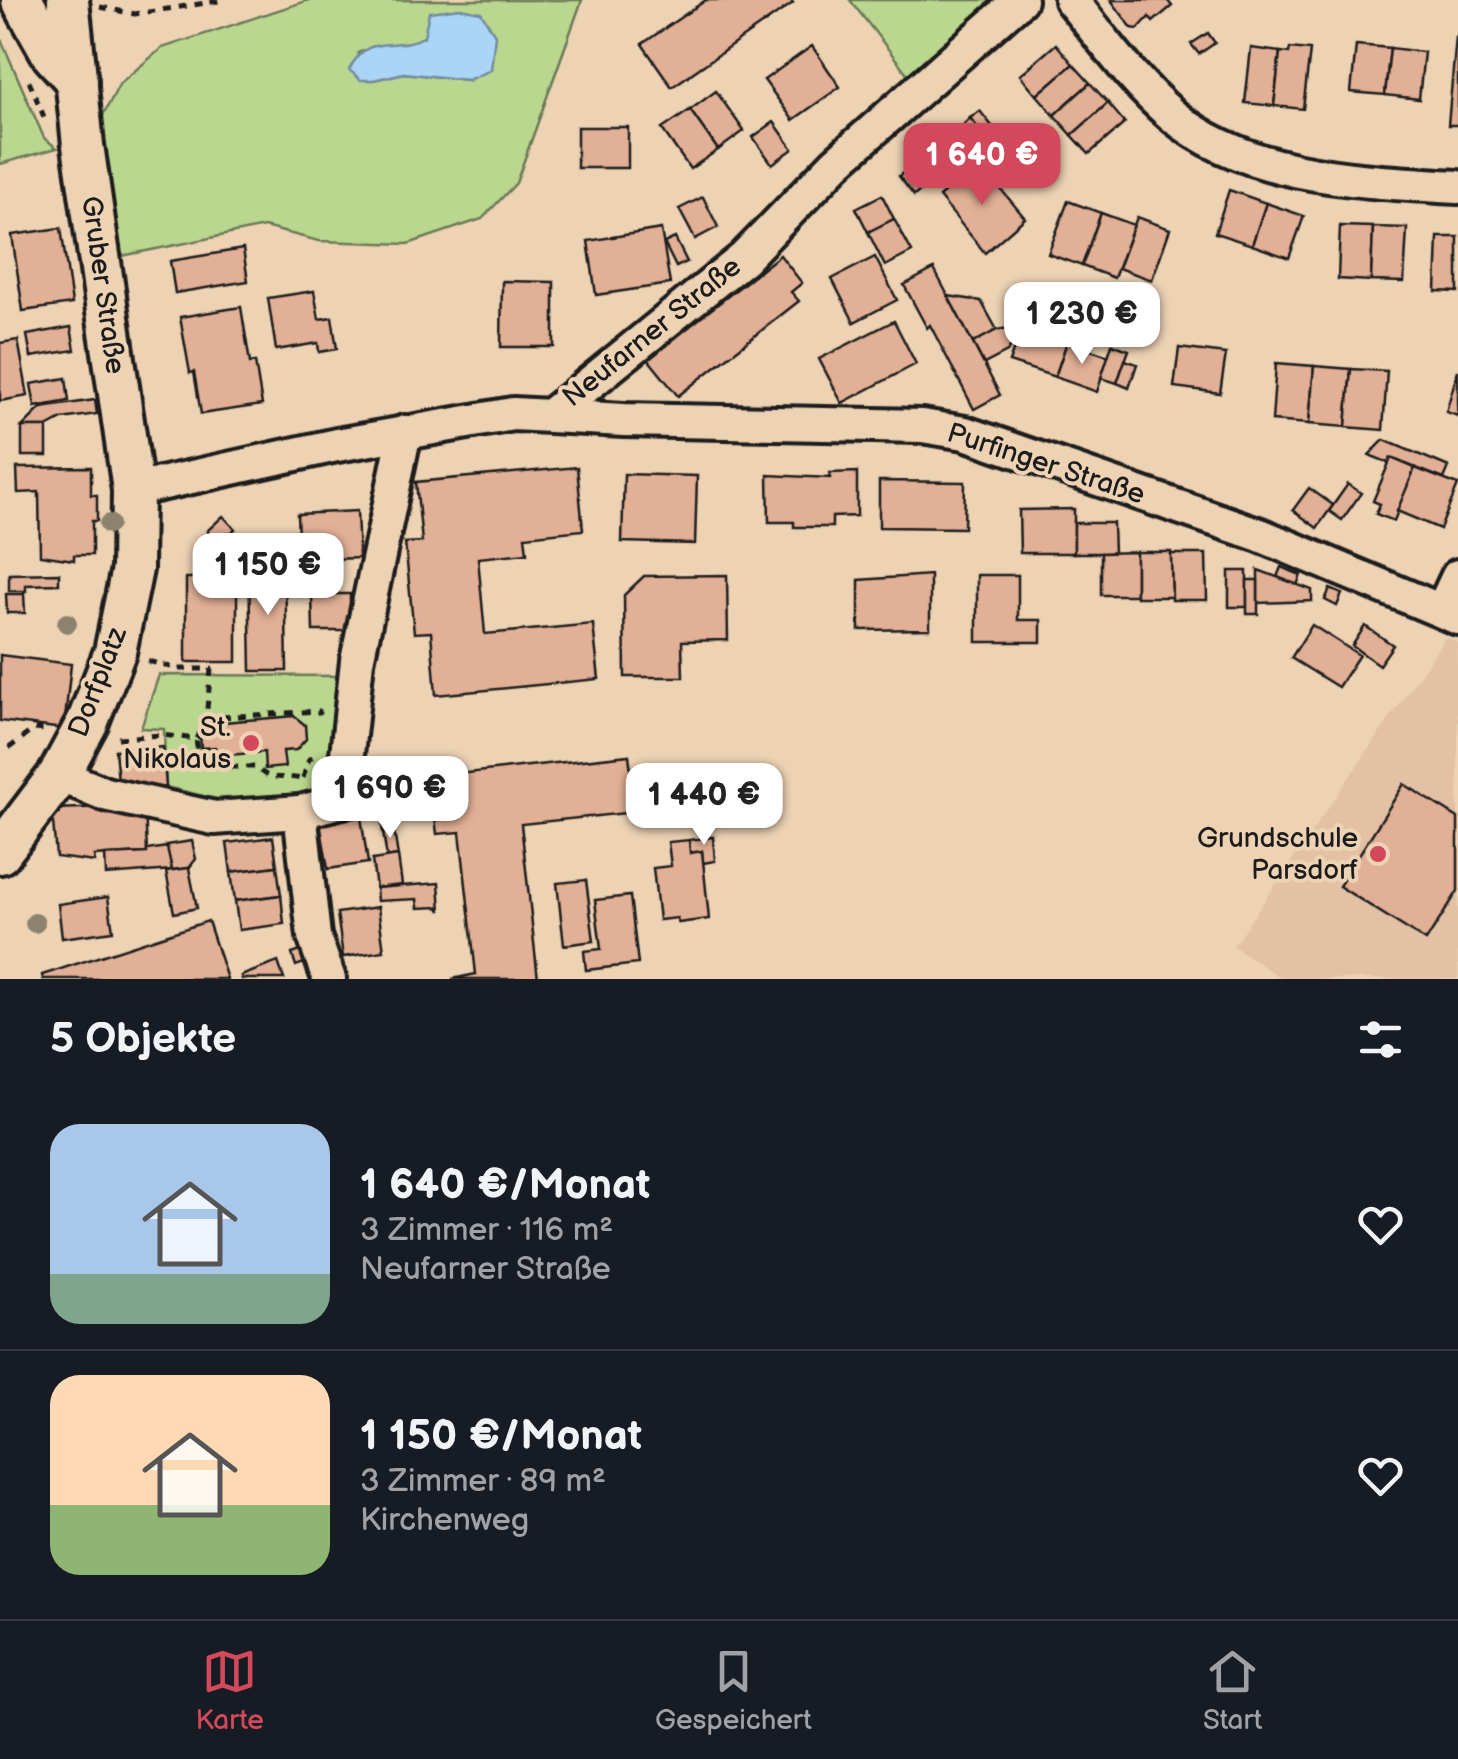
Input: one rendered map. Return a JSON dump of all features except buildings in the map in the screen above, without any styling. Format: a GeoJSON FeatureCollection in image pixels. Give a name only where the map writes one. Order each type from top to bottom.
{"type":"FeatureCollection","features":[{"type":"Feature","properties":{"kind":"street"},"geometry":{"type":"LineString","coordinates":[[22,0],[53,56],[77,81]]}},
{"type":"Feature","properties":{"kind":"street","name":"Neufarner Straße"},"geometry":{"type":"LineString","coordinates":[[132,490],[404,432],[512,414],[552,414],[744,258],[836,163],[1020,0]]}},
{"type":"Feature","properties":{"kind":"street"},"geometry":{"type":"LineString","coordinates":[[1071,0],[1137,80],[1173,115],[1240,153],[1286,167],[1384,182],[1458,187]]}},
{"type":"Feature","properties":{"kind":"street","name":"Gruber Straße"},"geometry":{"type":"LineString","coordinates":[[77,1],[77,81],[132,490]]}},
{"type":"Feature","properties":{"kind":"street","name":"Purfinger Straße"},"geometry":{"type":"LineString","coordinates":[[552,414],[624,420],[922,426],[965,434],[1260,534],[1450,614]]}},
{"type":"Feature","properties":{"kind":"street"},"geometry":{"type":"LineString","coordinates":[[59,776],[105,794],[214,818],[305,800],[342,801],[357,661],[404,432]]}},
{"type":"Feature","properties":{"kind":"street","name":"Dorfplatz"},"geometry":{"type":"LineString","coordinates":[[0,853],[59,776],[115,652],[132,569],[132,490]]}},
{"type":"Feature","properties":{"kind":"street"},"geometry":{"type":"LineString","coordinates":[[1450,614],[1458,576]]}},
{"type":"Feature","properties":{"kind":"street"},"geometry":{"type":"LineString","coordinates":[[305,800],[314,936],[329,979]]}},
{"type":"Feature","properties":{"kind":"path"},"geometry":{"type":"LineString","coordinates":[[77,1],[135,14],[225,0]]}},
{"type":"Feature","properties":{"kind":"path"},"geometry":{"type":"LineString","coordinates":[[115,652],[178,669],[211,669],[206,718],[196,739],[198,753],[225,768],[257,767],[262,775],[305,800]]}},
{"type":"Feature","properties":{"kind":"path"},"geometry":{"type":"LineString","coordinates":[[206,718],[319,711],[320,725]]}},
{"type":"Feature","properties":{"kind":"path"},"geometry":{"type":"LineString","coordinates":[[78,740],[162,736],[196,739]]}},
{"type":"Feature","properties":{"kind":"path"},"geometry":{"type":"LineString","coordinates":[[305,800],[308,759],[323,753]]}},
{"type":"Feature","properties":{"kind":"shaded area","name":"Grundschule Parsdorf"},"geometry":{"type":"Polygon","coordinates":[[[1446,637],[1458,643],[1458,979],[1283,979],[1233,946],[1446,637]]]}},
{"type":"Feature","properties":{"kind":"green space"},"geometry":{"type":"Polygon","coordinates":[[[309,0],[582,0],[516,183],[482,219],[408,244],[319,241],[264,227],[117,257],[98,125],[120,83],[162,48],[309,0]],[[424,37],[358,53],[373,80],[404,73],[468,80],[424,37]]]}},
{"type":"Feature","properties":{"kind":"green space"},"geometry":{"type":"Polygon","coordinates":[[[850,0],[993,0],[909,76],[850,0]]]}},
{"type":"Feature","properties":{"kind":"green space"},"geometry":{"type":"Polygon","coordinates":[[[0,37],[44,138],[57,148],[0,164],[0,37]]]}},
{"type":"Feature","properties":{"kind":"green space"},"geometry":{"type":"Polygon","coordinates":[[[159,675],[341,676],[334,790],[225,801],[166,787],[164,729],[141,728],[159,675]]]}},
{"type":"Feature","properties":{"kind":"water"},"geometry":{"type":"Polygon","coordinates":[[[460,8],[481,12],[495,35],[491,70],[468,80],[404,73],[361,80],[349,70],[373,46],[424,37],[429,12],[460,8]]]}},
{"type":"Feature","properties":{"kind":"place","name":"St. Nikolaus"},"geometry":{"type":"Point","coordinates":[251,743]}},
{"type":"Feature","properties":{"kind":"place","name":"Grundschule Parsdorf"},"geometry":{"type":"Point","coordinates":[1378,854]}}]}
